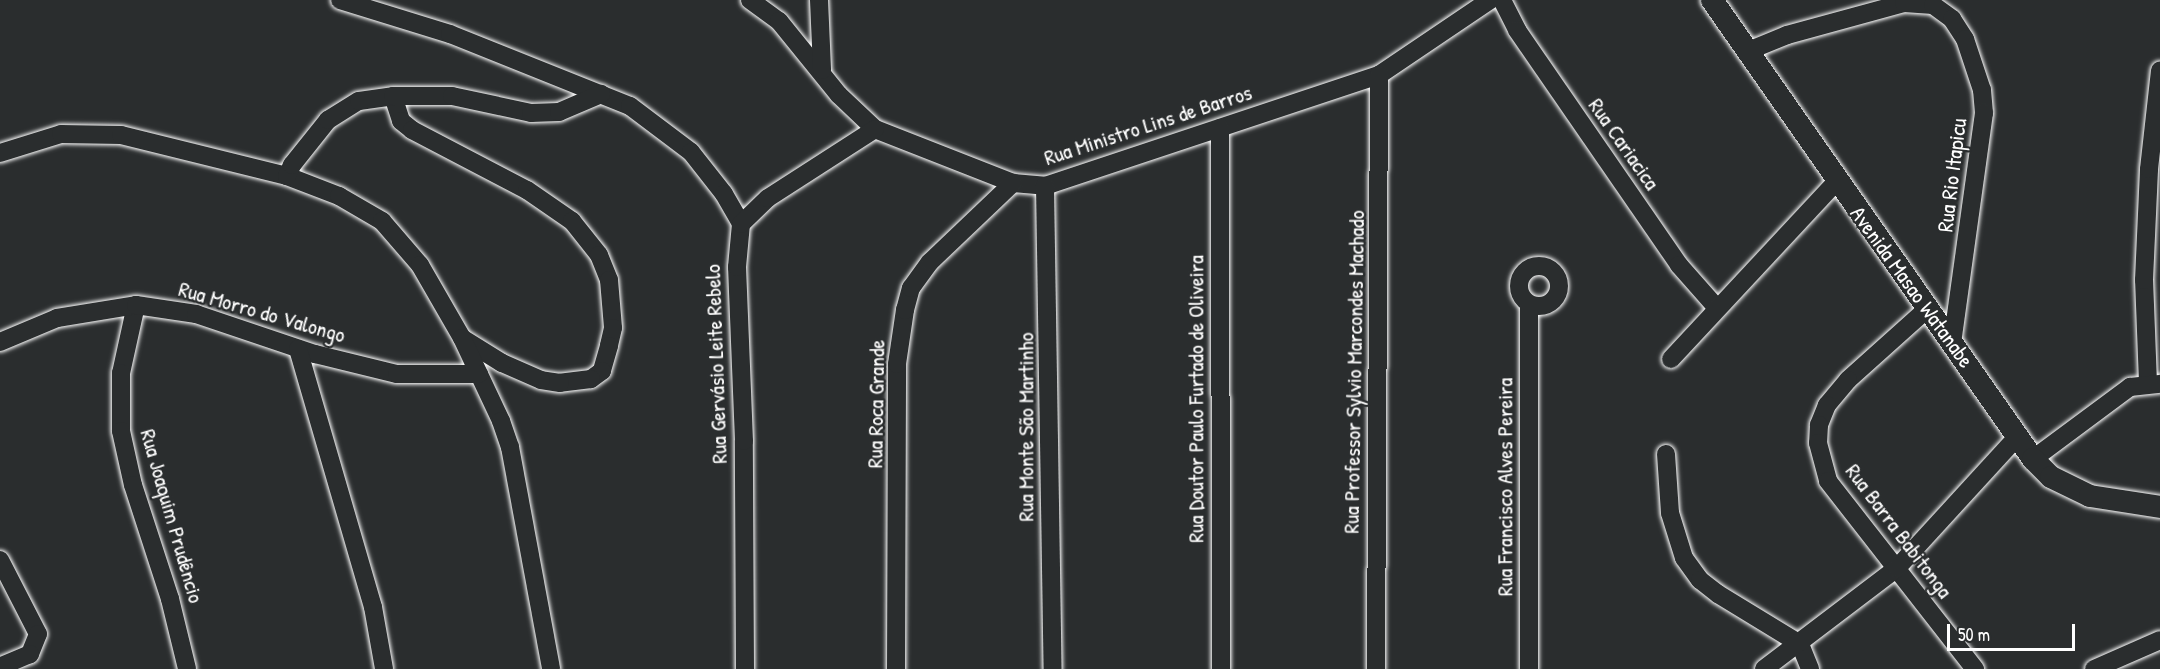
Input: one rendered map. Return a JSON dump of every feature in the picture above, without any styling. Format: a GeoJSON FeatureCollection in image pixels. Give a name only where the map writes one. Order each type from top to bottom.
{"type":"FeatureCollection","features":[{"type":"Feature","properties":{"kind":"street"},"geometry":{"type":"LineString","coordinates":[[340,0],[450,34],[601,94],[650,118],[685,147],[708,171],[741,224],[768,198],[875,129]]}},
{"type":"Feature","properties":{"kind":"street","name":"Rua Ministro Lins de Barros"},"geometry":{"type":"LineString","coordinates":[[750,0],[779,21],[822,70],[839,95],[875,129],[1013,183],[1045,186],[1379,75],[1490,0]]}},
{"type":"Feature","properties":{"kind":"street"},"geometry":{"type":"LineString","coordinates":[[819,0],[822,70]]}},
{"type":"Feature","properties":{"kind":"street","name":"Rua Cariacica"},"geometry":{"type":"LineString","coordinates":[[1502,0],[1517,30],[1679,265],[1717,308]]}},
{"type":"Feature","properties":{"kind":"street","name":"Avenida Masao Watanabe"},"geometry":{"type":"LineString","coordinates":[[1712,0],[2033,459],[2051,477],[2090,496],[2160,507]]}},
{"type":"Feature","properties":{"kind":"street","name":"Rua Rio Itapicu"},"geometry":{"type":"LineString","coordinates":[[1748,51],[1787,35],[1905,3],[1933,5],[1952,19],[1965,39],[1982,90],[1984,113],[1952,343]]}},
{"type":"Feature","properties":{"kind":"street"},"geometry":{"type":"LineString","coordinates":[[2033,459],[2106,402],[2130,387],[2154,383],[2144,280],[2149,169],[2160,71]]}},
{"type":"Feature","properties":{"kind":"street","name":"Rua Professor Sylvio Marcondes Machado"},"geometry":{"type":"LineString","coordinates":[[1376,669],[1379,75]]}},
{"type":"Feature","properties":{"kind":"street"},"geometry":{"type":"LineString","coordinates":[[287,176],[328,120],[359,101],[393,96],[452,96],[531,113],[559,112],[601,94]]}},
{"type":"Feature","properties":{"kind":"street"},"geometry":{"type":"LineString","coordinates":[[393,96],[401,121],[412,130],[527,190],[572,221],[599,255],[609,280],[612,328],[609,346],[602,371],[591,379],[560,383],[533,377],[462,338]]}},
{"type":"Feature","properties":{"kind":"street","name":"Rua Doutor Paulo Furtado de Oliveira"},"geometry":{"type":"LineString","coordinates":[[1220,128],[1221,669]]}},
{"type":"Feature","properties":{"kind":"street"},"geometry":{"type":"LineString","coordinates":[[0,153],[35,139],[61,134],[121,135],[287,176],[339,196],[382,221],[420,265],[462,338],[510,447],[551,669]]}},
{"type":"Feature","properties":{"kind":"street"},"geometry":{"type":"LineString","coordinates":[[1671,359],[1837,181]]}},
{"type":"Feature","properties":{"kind":"street","name":"Rua Roca Grande"},"geometry":{"type":"LineString","coordinates":[[896,669],[897,364],[905,310],[911,288],[930,262],[1013,183]]}},
{"type":"Feature","properties":{"kind":"street","name":"Rua Monte São Martinho"},"geometry":{"type":"LineString","coordinates":[[1045,186],[1053,669]]}},
{"type":"Feature","properties":{"kind":"street","name":"Rua Gervásio Leite Rebelo"},"geometry":{"type":"LineString","coordinates":[[741,224],[736,267],[744,441],[745,669]]}},
{"type":"Feature","properties":{"kind":"street","name":"Rua Francisco Alves Pereira"},"geometry":{"type":"LineString","coordinates":[[1529,304],[1530,669]]}},
{"type":"Feature","properties":{"kind":"street","name":"Rua Morro do Valongo"},"geometry":{"type":"LineString","coordinates":[[0,342],[57,318],[136,305],[196,314],[298,349],[397,374],[479,374]]}},
{"type":"Feature","properties":{"kind":"street","name":"Rua Joaquim Prudêncio"},"geometry":{"type":"LineString","coordinates":[[136,305],[121,373],[121,431],[133,485],[170,598],[187,669]]}},
{"type":"Feature","properties":{"kind":"street","name":"Rua Barra Babitonga"},"geometry":{"type":"LineString","coordinates":[[1926,309],[1848,380],[1827,405],[1819,425],[1821,463],[1828,481],[1975,669]]}},
{"type":"Feature","properties":{"kind":"street"},"geometry":{"type":"LineString","coordinates":[[298,349],[373,607],[384,669]]}},
{"type":"Feature","properties":{"kind":"street"},"geometry":{"type":"LineString","coordinates":[[1764,669],[1800,644],[1897,568],[2017,436]]}},
{"type":"Feature","properties":{"kind":"street"},"geometry":{"type":"LineString","coordinates":[[1666,454],[1670,513],[1684,558],[1700,580],[1718,594],[1800,644],[1810,669]]}},
{"type":"Feature","properties":{"kind":"street"},"geometry":{"type":"LineString","coordinates":[[0,560],[38,634],[30,654],[0,667]]}},
{"type":"Feature","properties":{"kind":"street"},"geometry":{"type":"LineString","coordinates":[[2094,669],[2160,640]]}}]}
